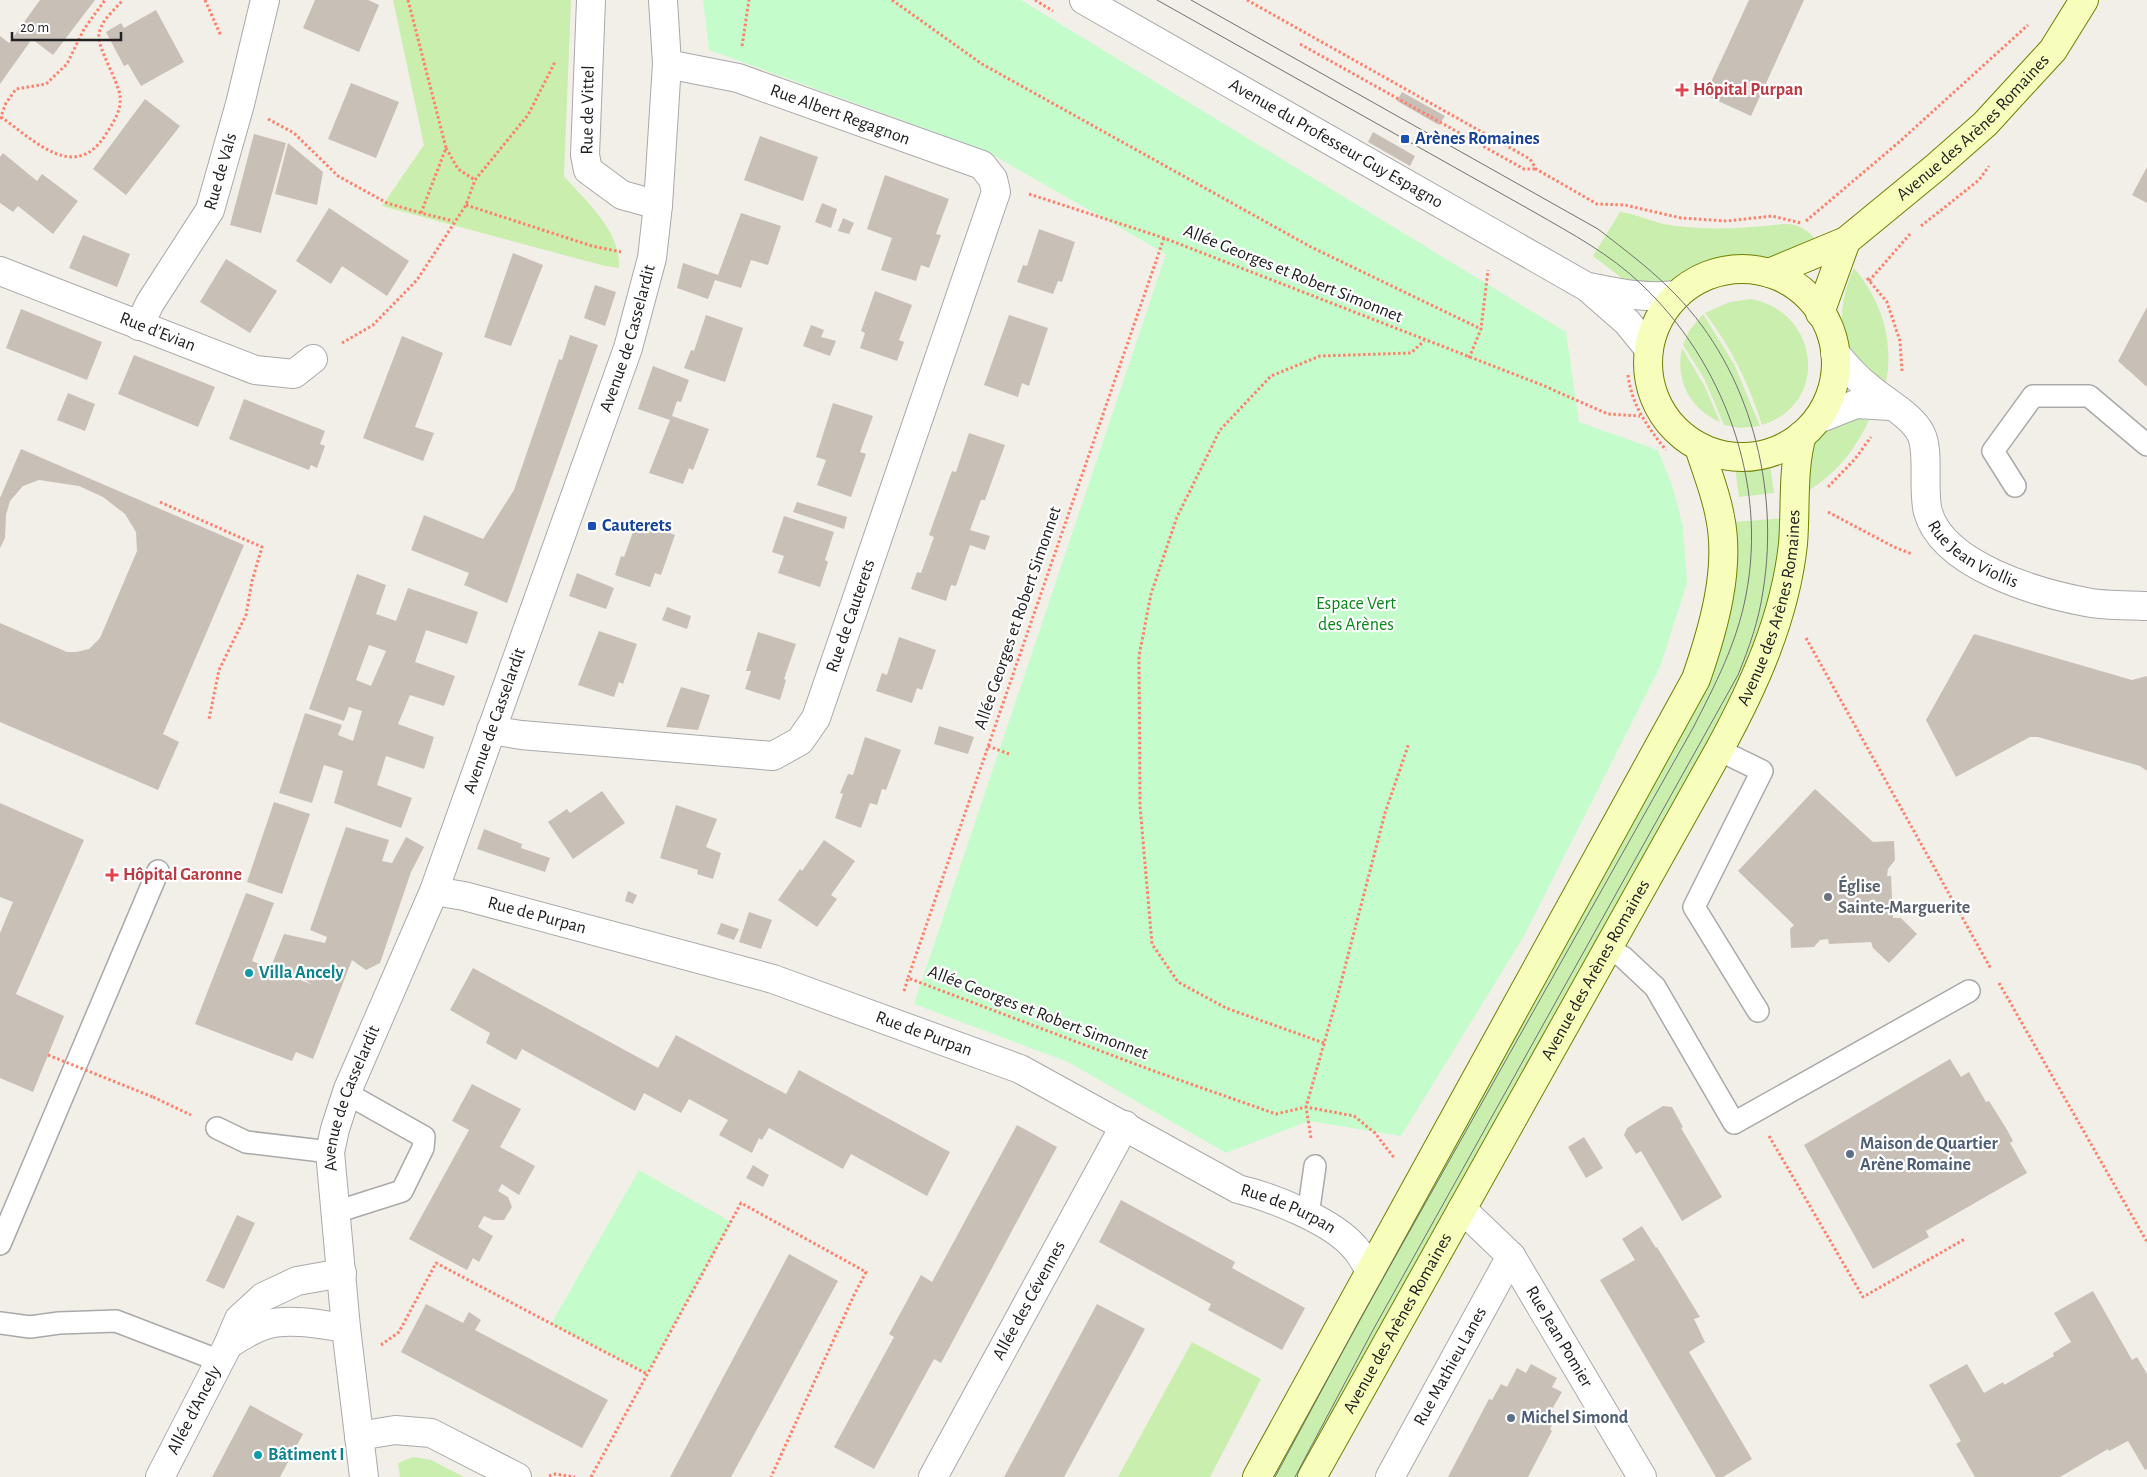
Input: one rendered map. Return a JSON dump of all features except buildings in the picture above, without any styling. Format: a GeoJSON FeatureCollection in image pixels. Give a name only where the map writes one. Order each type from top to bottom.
{"type":"FeatureCollection","features":[{"type":"Feature","properties":{"kind":"main road","name":"Avenue des Arènes Romaines"},"geometry":{"type":"LineString","coordinates":[[1769,273],[1846,241],[1985,124],[2053,50],[2079,1]]}},
{"type":"Feature","properties":{"kind":"main road"},"geometry":{"type":"LineString","coordinates":[[1820,313],[1846,241]]}},
{"type":"Feature","properties":{"kind":"main road"},"geometry":{"type":"LineString","coordinates":[[1745,269],[1769,273],[1802,291],[1820,313],[1831,333],[1835,354],[1835,379],[1830,398],[1810,427],[1780,449],[1742,457],[1722,455],[1699,447],[1683,436],[1669,422],[1659,406],[1652,388],[1648,369],[1649,350],[1658,320],[1677,296],[1696,281],[1720,272],[1745,269]]}},
{"type":"Feature","properties":{"kind":"main road","name":"Avenue des Arènes Romaines"},"geometry":{"type":"LineString","coordinates":[[1312,1477],[1719,750],[1755,680],[1781,612],[1793,546],[1796,456],[1810,427]]}},
{"type":"Feature","properties":{"kind":"main road"},"geometry":{"type":"LineString","coordinates":[[1257,1477],[1363,1260],[1696,679],[1710,638],[1721,585],[1723,539],[1720,517],[1699,447]]}},
{"type":"Feature","properties":{"kind":"street","name":"Rue de Vals"},"geometry":{"type":"LineString","coordinates":[[139,326],[150,303],[210,210],[240,104],[265,0]]}},
{"type":"Feature","properties":{"kind":"street","name":"Rue de Vittel"},"geometry":{"type":"LineString","coordinates":[[591,0],[584,155],[588,170],[622,195],[658,205]]}},
{"type":"Feature","properties":{"kind":"street","name":"Avenue de Casselardit"},"geometry":{"type":"LineString","coordinates":[[364,1477],[346,1328],[330,1152],[346,1093],[434,891],[628,348],[652,258],[658,205],[667,64],[663,0]]}},
{"type":"Feature","properties":{"kind":"street","name":"Avenue du Professeur Guy Espagno"},"geometry":{"type":"LineString","coordinates":[[1084,0],[1588,286],[1627,322],[1649,350]]}},
{"type":"Feature","properties":{"kind":"street","name":"Rue Albert Regagnon"},"geometry":{"type":"LineString","coordinates":[[667,64],[738,78],[982,165],[993,179],[996,192]]}},
{"type":"Feature","properties":{"kind":"street","name":"Rue de Cauterets"},"geometry":{"type":"LineString","coordinates":[[491,730],[521,735],[773,756],[800,741],[816,718],[996,192]]}},
{"type":"Feature","properties":{"kind":"street","name":"Rue d'Evian"},"geometry":{"type":"LineString","coordinates":[[0,271],[255,370],[294,374],[313,359]]}},
{"type":"Feature","properties":{"kind":"street","name":"Avenue du Professeur Guy Espagno"},"geometry":{"type":"LineString","coordinates":[[1588,286],[1627,295],[1654,298],[1677,296]]}},
{"type":"Feature","properties":{"kind":"street","name":"Rue Jean Viollis"},"geometry":{"type":"LineString","coordinates":[[1835,354],[1866,386],[1912,422],[1921,434],[1924,444],[1924,493],[1928,514],[1941,538],[1962,556],[1988,570],[2036,589],[2088,602],[2147,606]]}},
{"type":"Feature","properties":{"kind":"street"},"geometry":{"type":"LineString","coordinates":[[1810,427],[1856,404],[1891,406]]}},
{"type":"Feature","properties":{"kind":"street","name":"Rue de Purpan"},"geometry":{"type":"LineString","coordinates":[[434,891],[464,896],[773,979],[1020,1069],[1125,1125],[1238,1189],[1259,1194],[1308,1216],[1343,1236],[1363,1260]]}},
{"type":"Feature","properties":{"kind":"street","name":"Allée des Cévennes"},"geometry":{"type":"LineString","coordinates":[[933,1477],[1125,1125]]}},
{"type":"Feature","properties":{"kind":"street","name":"Rue Jean Pomier"},"geometry":{"type":"LineString","coordinates":[[1462,1209],[1511,1256],[1642,1477]]}},
{"type":"Feature","properties":{"kind":"street","name":"Rue Mathieu Lanes"},"geometry":{"type":"LineString","coordinates":[[1390,1477],[1511,1256]]}},
{"type":"Feature","properties":{"kind":"street","name":"Allée d'Ancely"},"geometry":{"type":"LineString","coordinates":[[160,1477],[224,1353],[238,1318],[264,1296],[296,1281],[342,1273]]}},
{"type":"Feature","properties":{"kind":"street","name":"Allée d'Ancely"},"geometry":{"type":"LineString","coordinates":[[224,1353],[253,1329],[272,1323],[346,1328]]}},
{"type":"Feature","properties":{"kind":"street"},"geometry":{"type":"LineString","coordinates":[[359,1436],[395,1430],[431,1433],[517,1477]]}},
{"type":"Feature","properties":{"kind":"lane"},"geometry":{"type":"LineString","coordinates":[[2015,486],[1993,451],[2033,396],[2089,396],[2147,445]]}},
{"type":"Feature","properties":{"kind":"lane"},"geometry":{"type":"LineString","coordinates":[[1719,750],[1762,771],[1694,907],[1758,1011]]}},
{"type":"Feature","properties":{"kind":"lane"},"geometry":{"type":"LineString","coordinates":[[0,1244],[158,871]]}},
{"type":"Feature","properties":{"kind":"lane"},"geometry":{"type":"LineString","coordinates":[[1608,949],[1623,958],[1655,987],[1734,1122],[1969,991]]}},
{"type":"Feature","properties":{"kind":"lane"},"geometry":{"type":"LineString","coordinates":[[336,1212],[402,1191],[423,1148],[424,1137],[346,1093]]}},
{"type":"Feature","properties":{"kind":"lane"},"geometry":{"type":"LineString","coordinates":[[217,1128],[246,1142],[330,1152]]}},
{"type":"Feature","properties":{"kind":"lane"},"geometry":{"type":"LineString","coordinates":[[1308,1216],[1316,1166]]}},
{"type":"Feature","properties":{"kind":"lane"},"geometry":{"type":"LineString","coordinates":[[0,1323],[30,1327],[116,1322],[224,1353]]}},
{"type":"Feature","properties":{"kind":"path"},"geometry":{"type":"LineString","coordinates":[[105,0],[84,29],[67,64],[46,84],[16,89],[6,103],[1,118],[46,149],[69,159],[86,155],[100,144],[117,117],[120,96],[99,36],[102,24],[123,0]]}},
{"type":"Feature","properties":{"kind":"path"},"geometry":{"type":"LineString","coordinates":[[408,0],[446,148],[458,169],[475,180]]}},
{"type":"Feature","properties":{"kind":"path"},"geometry":{"type":"LineString","coordinates":[[738,78],[749,0]]}},
{"type":"Feature","properties":{"kind":"path"},"geometry":{"type":"LineString","coordinates":[[892,0],[982,64],[1311,247],[1481,329]]}},
{"type":"Feature","properties":{"kind":"path"},"geometry":{"type":"LineString","coordinates":[[1247,0],[1530,160],[1536,170]]}},
{"type":"Feature","properties":{"kind":"path"},"geometry":{"type":"LineString","coordinates":[[1802,224],[1898,143],[2033,20]]}},
{"type":"Feature","properties":{"kind":"path"},"geometry":{"type":"LineString","coordinates":[[1300,44],[1524,170],[1536,170],[1597,204],[1625,206],[1681,218],[1727,221],[1772,216]]}},
{"type":"Feature","properties":{"kind":"path"},"geometry":{"type":"LineString","coordinates":[[313,359],[373,325],[417,280],[453,221],[466,205],[475,180],[528,115],[557,56]]}},
{"type":"Feature","properties":{"kind":"path"},"geometry":{"type":"LineString","coordinates":[[240,104],[294,133],[338,176],[387,203],[453,221]]}},
{"type":"Feature","properties":{"kind":"path"},"geometry":{"type":"LineString","coordinates":[[421,213],[446,148]]}},
{"type":"Feature","properties":{"kind":"path"},"geometry":{"type":"LineString","coordinates":[[996,192],[1030,194],[1164,238]]}},
{"type":"Feature","properties":{"kind":"path"},"geometry":{"type":"LineString","coordinates":[[466,205],[592,246],[652,258]]}},
{"type":"Feature","properties":{"kind":"path","name":"Allée Georges et Robert Simonnet"},"geometry":{"type":"LineString","coordinates":[[1401,1166],[1375,1133],[1354,1116],[1306,1107],[1276,1114],[1151,1070],[908,978],[1164,238],[1542,385],[1608,414],[1640,416]]}},
{"type":"Feature","properties":{"kind":"path"},"geometry":{"type":"LineString","coordinates":[[1469,358],[1481,329],[1488,270]]}},
{"type":"Feature","properties":{"kind":"path"},"geometry":{"type":"LineString","coordinates":[[1795,504],[1818,494],[1842,474],[1865,445],[1891,406],[1900,388],[1902,348],[1897,330],[1881,292]]}},
{"type":"Feature","properties":{"kind":"path"},"geometry":{"type":"LineString","coordinates":[[1324,1043],[1226,1008],[1178,982],[1152,944],[1140,806],[1139,656],[1151,594],[1178,517],[1220,430],[1271,376],[1320,356],[1411,353],[1424,340]]}},
{"type":"Feature","properties":{"kind":"path"},"geometry":{"type":"LineString","coordinates":[[1628,371],[1630,392],[1640,416],[1670,456]]}},
{"type":"Feature","properties":{"kind":"path"},"geometry":{"type":"LineString","coordinates":[[160,502],[262,547],[252,581],[246,615],[219,670],[209,719]]}},
{"type":"Feature","properties":{"kind":"path"},"geometry":{"type":"LineString","coordinates":[[1825,510],[1894,547],[1932,561],[1962,556]]}},
{"type":"Feature","properties":{"kind":"path"},"geometry":{"type":"LineString","coordinates":[[1803,634],[2147,1242]]}},
{"type":"Feature","properties":{"kind":"path"},"geometry":{"type":"LineString","coordinates":[[1316,1166],[1306,1107],[1385,813],[1409,743]]}},
{"type":"Feature","properties":{"kind":"path"},"geometry":{"type":"LineString","coordinates":[[988,746],[1009,754]]}},
{"type":"Feature","properties":{"kind":"path"},"geometry":{"type":"LineString","coordinates":[[48,1055],[153,1097],[217,1128]]}},
{"type":"Feature","properties":{"kind":"path"},"geometry":{"type":"LineString","coordinates":[[1755,1111],[1863,1297],[1965,1239]]}},
{"type":"Feature","properties":{"kind":"path"},"geometry":{"type":"LineString","coordinates":[[591,1477],[741,1203],[866,1272],[854,1294],[771,1477]]}},
{"type":"Feature","properties":{"kind":"path"},"geometry":{"type":"LineString","coordinates":[[376,1348],[399,1332],[436,1263],[647,1374]]}},
{"type":"Feature","properties":{"kind":"path"},"geometry":{"type":"LineString","coordinates":[[547,1477],[555,1474],[575,1477]]}},
{"type":"Feature","properties":{"kind":"green space"},"geometry":{"type":"Polygon","coordinates":[[[393,0],[571,0],[564,176],[592,207],[608,229],[618,254],[619,268],[605,266],[382,206],[424,145],[393,0]]]}},
{"type":"Feature","properties":{"kind":"green space","name":"Espace Vert des Arènes"},"geometry":{"type":"Polygon","coordinates":[[[703,0],[1021,0],[1566,332],[1579,422],[1658,450],[1673,488],[1683,527],[1687,583],[1660,667],[1524,936],[1401,1136],[1309,1121],[1226,1153],[1068,1062],[914,1004],[1166,254],[984,150],[709,50],[703,0]]]}},
{"type":"Feature","properties":{"kind":"green space"},"geometry":{"type":"Polygon","coordinates":[[[1620,212],[1683,227],[1726,228],[1793,224],[1805,229],[1814,238],[1799,249],[1770,258],[1725,261],[1666,282],[1627,282],[1593,256],[1620,212]]]}},
{"type":"Feature","properties":{"kind":"green space"},"geometry":{"type":"Polygon","coordinates":[[[1854,268],[1872,294],[1883,322],[1888,352],[1886,383],[1857,362],[1849,349],[1844,334],[1842,319],[1843,302],[1854,268]]]}},
{"type":"Feature","properties":{"kind":"green space"},"geometry":{"type":"Polygon","coordinates":[[[1751,299],[1774,307],[1791,321],[1803,339],[1808,359],[1807,379],[1799,398],[1784,414],[1762,425],[1738,366],[1723,339],[1705,313],[1730,302],[1751,299]]]}},
{"type":"Feature","properties":{"kind":"green space"},"geometry":{"type":"Polygon","coordinates":[[[1703,314],[1734,364],[1760,426],[1739,428],[1724,425],[1704,378],[1683,345],[1689,331],[1703,314]]]}},
{"type":"Feature","properties":{"kind":"green space"},"geometry":{"type":"Polygon","coordinates":[[[1682,348],[1705,387],[1720,422],[1700,409],[1687,392],[1681,371],[1682,348]]]}},
{"type":"Feature","properties":{"kind":"green space"},"geometry":{"type":"Polygon","coordinates":[[[1854,418],[1869,420],[1858,441],[1828,477],[1808,491],[1812,452],[1820,436],[1839,424],[1854,418]]]}},
{"type":"Feature","properties":{"kind":"green space"},"geometry":{"type":"Polygon","coordinates":[[[1770,465],[1774,493],[1739,497],[1735,467],[1770,465]]]}},
{"type":"Feature","properties":{"kind":"green space"},"geometry":{"type":"Polygon","coordinates":[[[1786,518],[1780,570],[1743,685],[1301,1477],[1264,1477],[1722,640],[1729,617],[1727,609],[1732,522],[1786,518]]]}},
{"type":"Feature","properties":{"kind":"green space"},"geometry":{"type":"Polygon","coordinates":[[[639,1170],[731,1222],[647,1374],[551,1324],[639,1170]]]}},
{"type":"Feature","properties":{"kind":"green space"},"geometry":{"type":"Polygon","coordinates":[[[1192,1342],[1261,1379],[1210,1477],[1118,1477],[1192,1342]]]}},
{"type":"Feature","properties":{"kind":"green space"},"geometry":{"type":"Polygon","coordinates":[[[413,1457],[431,1460],[464,1477],[400,1477],[398,1463],[413,1457]]]}},
{"type":"Feature","properties":{"kind":"tram line"},"geometry":{"type":"LineString","coordinates":[[1157,0],[1562,228],[1604,254],[1629,273],[1670,315],[1695,349],[1716,386],[1732,426],[1744,467],[1750,510],[1751,552],[1746,595],[1731,647],[1709,696],[1693,728],[1359,1321],[1275,1477]]}},
{"type":"Feature","properties":{"kind":"tram line"},"geometry":{"type":"LineString","coordinates":[[1191,0],[1598,229],[1638,260],[1676,295],[1702,325],[1723,359],[1741,395],[1754,433],[1762,472],[1767,512],[1767,552],[1763,591],[1753,634],[1738,675],[1373,1330],[1295,1477]]}},
{"type":"Feature","properties":{"kind":"place","name":"Hôpital Purpan"},"geometry":{"type":"Point","coordinates":[1682,90]}},
{"type":"Feature","properties":{"kind":"place","name":"Arènes Romaines"},"geometry":{"type":"Point","coordinates":[1405,139]}},
{"type":"Feature","properties":{"kind":"place","name":"Cauterets"},"geometry":{"type":"Point","coordinates":[592,526]}},
{"type":"Feature","properties":{"kind":"place","name":"Hôpital Garonne"},"geometry":{"type":"Point","coordinates":[112,875]}},
{"type":"Feature","properties":{"kind":"place","name":"Église Sainte-Marguerite"},"geometry":{"type":"Point","coordinates":[1828,897]}},
{"type":"Feature","properties":{"kind":"place","name":"Villa Ancely"},"geometry":{"type":"Point","coordinates":[249,973]}},
{"type":"Feature","properties":{"kind":"place","name":"Maison de Quartier Arène Romaine"},"geometry":{"type":"Point","coordinates":[1850,1154]}},
{"type":"Feature","properties":{"kind":"place","name":"Michel Simond"},"geometry":{"type":"Point","coordinates":[1511,1418]}},
{"type":"Feature","properties":{"kind":"place","name":"Bâtiment I"},"geometry":{"type":"Point","coordinates":[258,1455]}}]}
